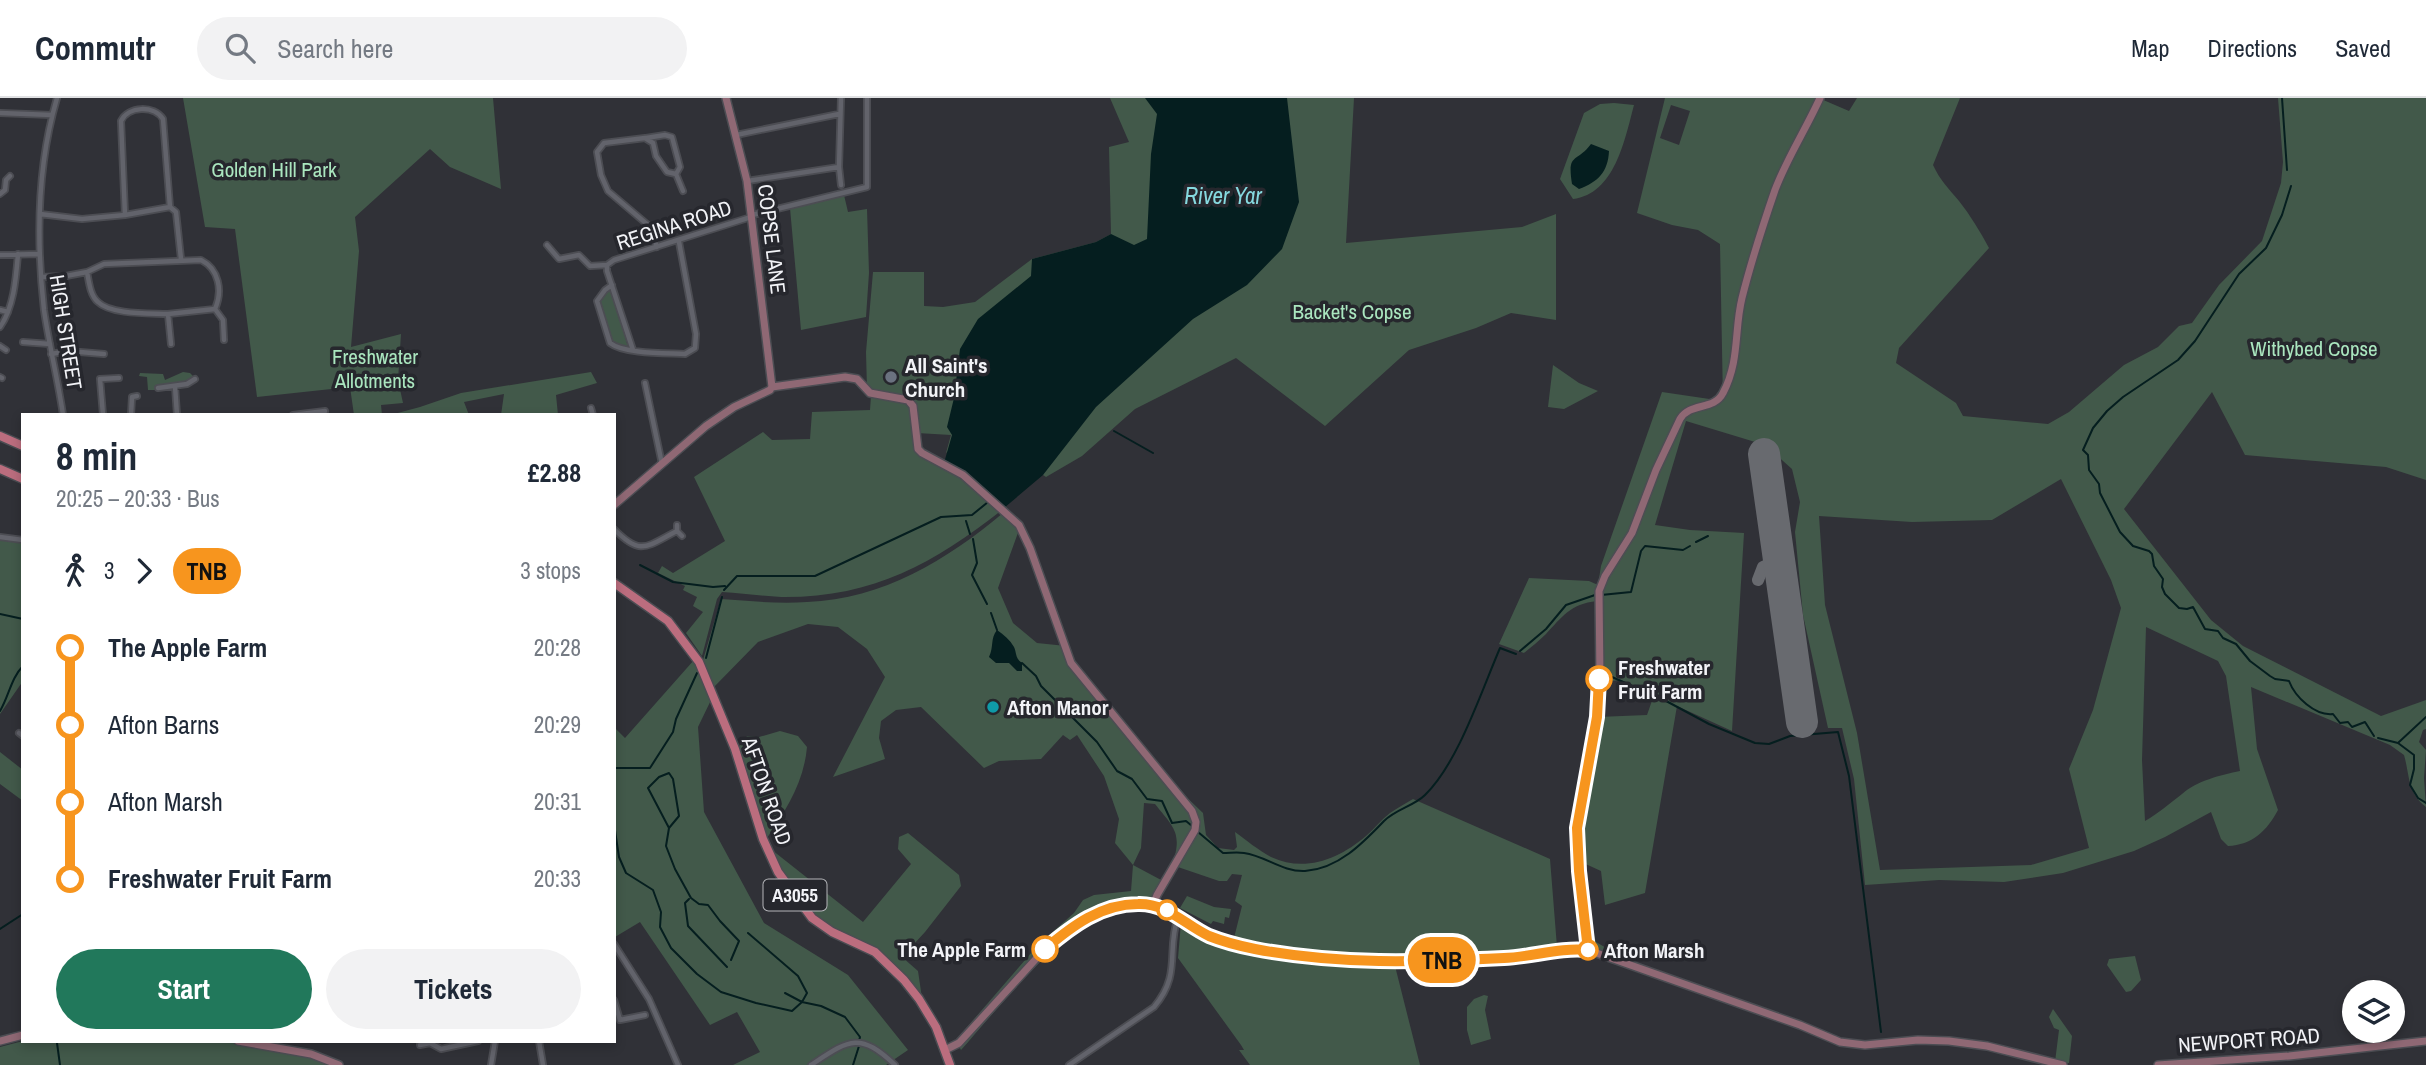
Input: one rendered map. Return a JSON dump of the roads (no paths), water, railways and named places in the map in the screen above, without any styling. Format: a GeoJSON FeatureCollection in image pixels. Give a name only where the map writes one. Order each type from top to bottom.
{"type":"FeatureCollection","features":[{"type":"Feature","properties":{"kind":"main road"},"geometry":{"type":"LineString","coordinates":[[0,436],[21,445]]}},
{"type":"Feature","properties":{"kind":"main road"},"geometry":{"type":"LineString","coordinates":[[0,469],[21,478]]}},
{"type":"Feature","properties":{"kind":"main road","name":"AFTON ROAD"},"geometry":{"type":"LineString","coordinates":[[616,584],[668,621],[699,662],[735,749],[763,839],[778,872],[812,918],[832,932],[875,953],[904,980],[931,1019],[945,1050],[946,1064]]}},
{"type":"Feature","properties":{"kind":"street","name":"HIGH STREET"},"geometry":{"type":"LineString","coordinates":[[57,98],[39,198],[39,254],[51,354],[63,413]]}},
{"type":"Feature","properties":{"kind":"street","name":"COPSE LANE"},"geometry":{"type":"LineString","coordinates":[[726,98],[747,180],[772,387]]}},
{"type":"Feature","properties":{"kind":"street"},"geometry":{"type":"LineString","coordinates":[[841,98],[841,185]]}},
{"type":"Feature","properties":{"kind":"street","name":"REGINA ROAD"},"geometry":{"type":"LineString","coordinates":[[607,265],[614,260],[679,242],[752,216],[867,187],[867,98]]}},
{"type":"Feature","properties":{"kind":"street"},"geometry":{"type":"LineString","coordinates":[[1588,950],[1577,828],[1600,678],[1599,591],[1605,576],[1632,533],[1684,412],[1714,403],[1727,386],[1735,357],[1742,297],[1776,190],[1820,98]]}},
{"type":"Feature","properties":{"kind":"street"},"geometry":{"type":"LineString","coordinates":[[125,215],[121,121],[129,110],[153,110],[159,113],[163,120],[170,207],[176,212],[181,259]]}},
{"type":"Feature","properties":{"kind":"street"},"geometry":{"type":"LineString","coordinates":[[0,113],[52,115]]}},
{"type":"Feature","properties":{"kind":"street"},"geometry":{"type":"LineString","coordinates":[[736,135],[839,114]]}},
{"type":"Feature","properties":{"kind":"street"},"geometry":{"type":"LineString","coordinates":[[657,247],[648,225],[608,191],[601,175],[597,152],[604,142],[665,135],[672,137],[680,167],[676,174]]}},
{"type":"Feature","properties":{"kind":"street"},"geometry":{"type":"LineString","coordinates":[[645,138],[653,143],[656,156],[667,172],[676,174]]}},
{"type":"Feature","properties":{"kind":"street"},"geometry":{"type":"LineString","coordinates":[[747,180],[839,167]]}},
{"type":"Feature","properties":{"kind":"street"},"geometry":{"type":"LineString","coordinates":[[676,174],[683,191]]}},
{"type":"Feature","properties":{"kind":"street"},"geometry":{"type":"LineString","coordinates":[[0,194],[5,190],[6,180],[10,176]]}},
{"type":"Feature","properties":{"kind":"street"},"geometry":{"type":"LineString","coordinates":[[40,214],[82,219],[170,207]]}},
{"type":"Feature","properties":{"kind":"street"},"geometry":{"type":"LineString","coordinates":[[612,285],[605,289],[597,301],[613,346],[685,354],[695,348],[696,334],[679,242]]}},
{"type":"Feature","properties":{"kind":"street"},"geometry":{"type":"LineString","coordinates":[[547,245],[559,262],[579,255],[590,265],[607,265],[632,350]]}},
{"type":"Feature","properties":{"kind":"street"},"geometry":{"type":"LineString","coordinates":[[0,327],[8,312],[18,254]]}},
{"type":"Feature","properties":{"kind":"street"},"geometry":{"type":"LineString","coordinates":[[0,255],[39,254]]}},
{"type":"Feature","properties":{"kind":"street"},"geometry":{"type":"LineString","coordinates":[[42,277],[87,272],[104,264],[201,260],[213,269],[218,280],[218,301],[215,309]]}},
{"type":"Feature","properties":{"kind":"street"},"geometry":{"type":"LineString","coordinates":[[87,272],[97,302],[108,309],[168,314],[215,309]]}},
{"type":"Feature","properties":{"kind":"street"},"geometry":{"type":"LineString","coordinates":[[215,309],[223,320],[224,340]]}},
{"type":"Feature","properties":{"kind":"street"},"geometry":{"type":"LineString","coordinates":[[0,310],[8,312]]}},
{"type":"Feature","properties":{"kind":"street"},"geometry":{"type":"LineString","coordinates":[[168,314],[171,344]]}},
{"type":"Feature","properties":{"kind":"street"},"geometry":{"type":"LineString","coordinates":[[23,342],[50,344]]}},
{"type":"Feature","properties":{"kind":"street"},"geometry":{"type":"LineString","coordinates":[[0,346],[6,350]]}},
{"type":"Feature","properties":{"kind":"street"},"geometry":{"type":"LineString","coordinates":[[51,354],[68,351],[104,354]]}},
{"type":"Feature","properties":{"kind":"street"},"geometry":{"type":"LineString","coordinates":[[616,503],[721,415],[771,390],[772,387],[851,377],[874,395],[910,401],[913,406],[918,449],[957,471],[1019,525],[1026,537],[1070,663],[1195,819],[1195,831],[1153,905]]}},
{"type":"Feature","properties":{"kind":"street"},"geometry":{"type":"LineString","coordinates":[[103,413],[100,379],[118,378]]}},
{"type":"Feature","properties":{"kind":"street"},"geometry":{"type":"LineString","coordinates":[[158,388],[176,386],[195,379]]}},
{"type":"Feature","properties":{"kind":"street"},"geometry":{"type":"LineString","coordinates":[[645,383],[662,464]]}},
{"type":"Feature","properties":{"kind":"street"},"geometry":{"type":"LineString","coordinates":[[176,386],[177,413]]}},
{"type":"Feature","properties":{"kind":"street"},"geometry":{"type":"LineString","coordinates":[[131,413],[132,397],[137,396]]}},
{"type":"Feature","properties":{"kind":"street"},"geometry":{"type":"LineString","coordinates":[[591,408],[592,413]]}},
{"type":"Feature","properties":{"kind":"street"},"geometry":{"type":"LineString","coordinates":[[309,413],[325,411]]}},
{"type":"Feature","properties":{"kind":"street"},"geometry":{"type":"LineString","coordinates":[[616,531],[637,547],[644,548],[677,528],[682,536]]}},
{"type":"Feature","properties":{"kind":"street"},"geometry":{"type":"LineString","coordinates":[[0,537],[21,540]]}},
{"type":"Feature","properties":{"kind":"street"},"geometry":{"type":"LineString","coordinates":[[945,1050],[959,1043],[1045,949],[1075,925],[1095,914],[1136,904],[1153,905],[1208,935],[1233,944],[1331,960],[1396,962],[1503,958],[1588,950],[1800,1024],[1840,1042],[1865,1045],[1918,1040],[1949,1041],[1987,1046],[2063,1065]]}},
{"type":"Feature","properties":{"kind":"street"},"geometry":{"type":"LineString","coordinates":[[1069,1065],[1154,1007],[1161,999],[1170,979],[1178,917]]}},
{"type":"Feature","properties":{"kind":"street"},"geometry":{"type":"LineString","coordinates":[[616,947],[649,999],[678,1065]]}},
{"type":"Feature","properties":{"kind":"street"},"geometry":{"type":"LineString","coordinates":[[617,1021],[645,1015]]}},
{"type":"Feature","properties":{"kind":"street"},"geometry":{"type":"LineString","coordinates":[[0,1041],[21,1036]]}},
{"type":"Feature","properties":{"kind":"street","name":"NEWPORT ROAD"},"geometry":{"type":"LineString","coordinates":[[2158,1065],[2289,1056],[2426,1041]]}},
{"type":"Feature","properties":{"kind":"street"},"geometry":{"type":"LineString","coordinates":[[811,1065],[827,1053],[854,1042],[863,1042],[877,1049],[895,1065]]}},
{"type":"Feature","properties":{"kind":"street"},"geometry":{"type":"LineString","coordinates":[[249,1043],[312,1054],[339,1065]]}},
{"type":"Feature","properties":{"kind":"street"},"geometry":{"type":"LineString","coordinates":[[420,1045],[427,1043]]}},
{"type":"Feature","properties":{"kind":"street"},"geometry":{"type":"LineString","coordinates":[[432,1043],[441,1049],[469,1043]]}},
{"type":"Feature","properties":{"kind":"street"},"geometry":{"type":"LineString","coordinates":[[491,1065],[495,1043]]}},
{"type":"Feature","properties":{"kind":"street"},"geometry":{"type":"LineString","coordinates":[[539,1043],[543,1065]]}},
{"type":"Feature","properties":{"kind":"water","name":"River Yar"},"geometry":{"type":"Polygon","coordinates":[[[1145,98],[1287,98],[1299,202],[1282,249],[1247,285],[1193,319],[1096,407],[1043,475],[1004,508],[944,463],[952,435],[947,427],[954,398],[960,349],[978,319],[1031,276],[1032,259],[1096,242],[1111,234],[1134,245],[1147,239],[1151,154],[1157,114],[1145,98]]]}},
{"type":"Feature","properties":{"kind":"water"},"geometry":{"type":"Polygon","coordinates":[[[1591,144],[1609,151],[1607,165],[1597,179],[1579,189],[1572,184],[1572,163],[1591,144]]]}},
{"type":"Feature","properties":{"kind":"water"},"geometry":{"type":"Polygon","coordinates":[[[997,630],[1014,647],[1017,658],[1022,663],[1022,671],[1017,671],[1009,663],[996,663],[989,657],[997,630]]]}},
{"type":"Feature","properties":{"kind":"waterway"},"geometry":{"type":"LineString","coordinates":[[2282,98],[2287,170]]}},
{"type":"Feature","properties":{"kind":"waterway"},"geometry":{"type":"LineString","coordinates":[[2291,186],[2282,215],[2266,248],[2239,274],[2195,341],[2178,360],[2107,411],[2093,428],[2083,450],[2088,455],[2089,470],[2099,484],[2100,493],[2120,532],[2133,546],[2152,554],[2154,566],[2163,579],[2165,594],[2179,608],[2193,607],[2205,629],[2218,631],[2223,638],[2236,644],[2250,661],[2270,676],[2289,681],[2301,699],[2313,709],[2333,714],[2340,723],[2348,722],[2352,727],[2365,722],[2374,736]]}},
{"type":"Feature","properties":{"kind":"waterway"},"geometry":{"type":"LineString","coordinates":[[1114,431],[1153,453]]}},
{"type":"Feature","properties":{"kind":"waterway"},"geometry":{"type":"LineString","coordinates":[[724,590],[737,576],[815,576],[941,517],[972,515],[988,502]]}},
{"type":"Feature","properties":{"kind":"waterway"},"geometry":{"type":"LineString","coordinates":[[966,521],[970,534]]}},
{"type":"Feature","properties":{"kind":"waterway"},"geometry":{"type":"LineString","coordinates":[[1696,542],[1708,536]]}},
{"type":"Feature","properties":{"kind":"waterway"},"geometry":{"type":"LineString","coordinates":[[973,539],[977,563],[972,575],[987,604]]}},
{"type":"Feature","properties":{"kind":"waterway"},"geometry":{"type":"LineString","coordinates":[[1601,595],[1631,592],[1641,551],[1645,546],[1683,550],[1690,546]]}},
{"type":"Feature","properties":{"kind":"waterway"},"geometry":{"type":"LineString","coordinates":[[640,565],[673,582],[725,586]]}},
{"type":"Feature","properties":{"kind":"waterway"},"geometry":{"type":"LineString","coordinates":[[1520,651],[1546,629],[1566,605],[1595,595]]}},
{"type":"Feature","properties":{"kind":"waterway"},"geometry":{"type":"LineString","coordinates":[[706,658],[722,597]]}},
{"type":"Feature","properties":{"kind":"waterway"},"geometry":{"type":"LineString","coordinates":[[991,613],[997,630]]}},
{"type":"Feature","properties":{"kind":"waterway"},"geometry":{"type":"LineString","coordinates":[[0,614],[21,619]]}},
{"type":"Feature","properties":{"kind":"waterway"},"geometry":{"type":"LineString","coordinates":[[1198,832],[1223,853],[1252,855],[1297,871],[1317,869],[1339,860],[1389,817],[1425,795],[1448,765],[1458,746],[1500,648],[1516,654]]}},
{"type":"Feature","properties":{"kind":"waterway"},"geometry":{"type":"LineString","coordinates":[[1022,663],[1097,742],[1117,771],[1132,779],[1147,799],[1162,801],[1172,823],[1186,821],[1192,826]]}},
{"type":"Feature","properties":{"kind":"waterway"},"geometry":{"type":"LineString","coordinates":[[0,711],[21,669]]}},
{"type":"Feature","properties":{"kind":"waterway"},"geometry":{"type":"LineString","coordinates":[[616,768],[650,768],[673,732],[676,719],[697,673]]}},
{"type":"Feature","properties":{"kind":"waterway"},"geometry":{"type":"LineString","coordinates":[[1612,677],[1755,743],[1769,744],[1790,736],[1838,732],[1849,776],[1881,1032]]}},
{"type":"Feature","properties":{"kind":"waterway"},"geometry":{"type":"LineString","coordinates":[[2399,742],[2426,717]]}},
{"type":"Feature","properties":{"kind":"waterway"},"geometry":{"type":"LineString","coordinates":[[2378,738],[2398,743],[2414,755],[2410,785],[2418,798],[2426,803]]}},
{"type":"Feature","properties":{"kind":"waterway"},"geometry":{"type":"LineString","coordinates":[[669,828],[679,816],[673,779],[669,773],[659,777],[648,788],[669,828],[666,846],[691,898],[699,904],[708,905],[739,941],[731,960]]}},
{"type":"Feature","properties":{"kind":"waterway"},"geometry":{"type":"LineString","coordinates":[[616,837],[619,857],[626,873],[653,890],[661,912],[660,927],[671,948],[697,974],[721,992],[792,1011],[807,993],[798,976],[748,933]]}},
{"type":"Feature","properties":{"kind":"waterway"},"geometry":{"type":"LineString","coordinates":[[689,899],[685,903],[688,926],[727,967]]}},
{"type":"Feature","properties":{"kind":"waterway"},"geometry":{"type":"LineString","coordinates":[[0,929],[21,915]]}},
{"type":"Feature","properties":{"kind":"waterway"},"geometry":{"type":"LineString","coordinates":[[785,993],[845,1017],[860,1037],[859,1041]]}},
{"type":"Feature","properties":{"kind":"waterway"},"geometry":{"type":"LineString","coordinates":[[57,1043],[60,1065]]}},
{"type":"Feature","properties":{"kind":"waterway"},"geometry":{"type":"LineString","coordinates":[[853,1065],[859,1046]]}},
{"type":"Feature","properties":{"kind":"place","name":"All Saint's Church"},"geometry":{"type":"Point","coordinates":[891,377]}},
{"type":"Feature","properties":{"kind":"place","name":"Freshwater Fruit Farm"},"geometry":{"type":"Point","coordinates":[1599,679]}},
{"type":"Feature","properties":{"kind":"place","name":"Afton Manor"},"geometry":{"type":"Point","coordinates":[993,707]}},
{"type":"Feature","properties":{"kind":"place","name":"The Apple Farm"},"geometry":{"type":"Point","coordinates":[1045,949]}},
{"type":"Feature","properties":{"kind":"place","name":"Afton Marsh"},"geometry":{"type":"Point","coordinates":[1588,950]}},
{"type":"Feature","properties":{"kind":"park label","name":"Golden Hill Park"},"geometry":{"type":"Point","coordinates":[274,169]}},
{"type":"Feature","properties":{"kind":"park label","name":"Backet's Copse"},"geometry":{"type":"Point","coordinates":[1352,311]}},
{"type":"Feature","properties":{"kind":"park label","name":"Withybed Copse"},"geometry":{"type":"Point","coordinates":[2314,348]}},
{"type":"Feature","properties":{"kind":"park label","name":"Freshwater Allotments"},"geometry":{"type":"Point","coordinates":[375,368]}}]}
